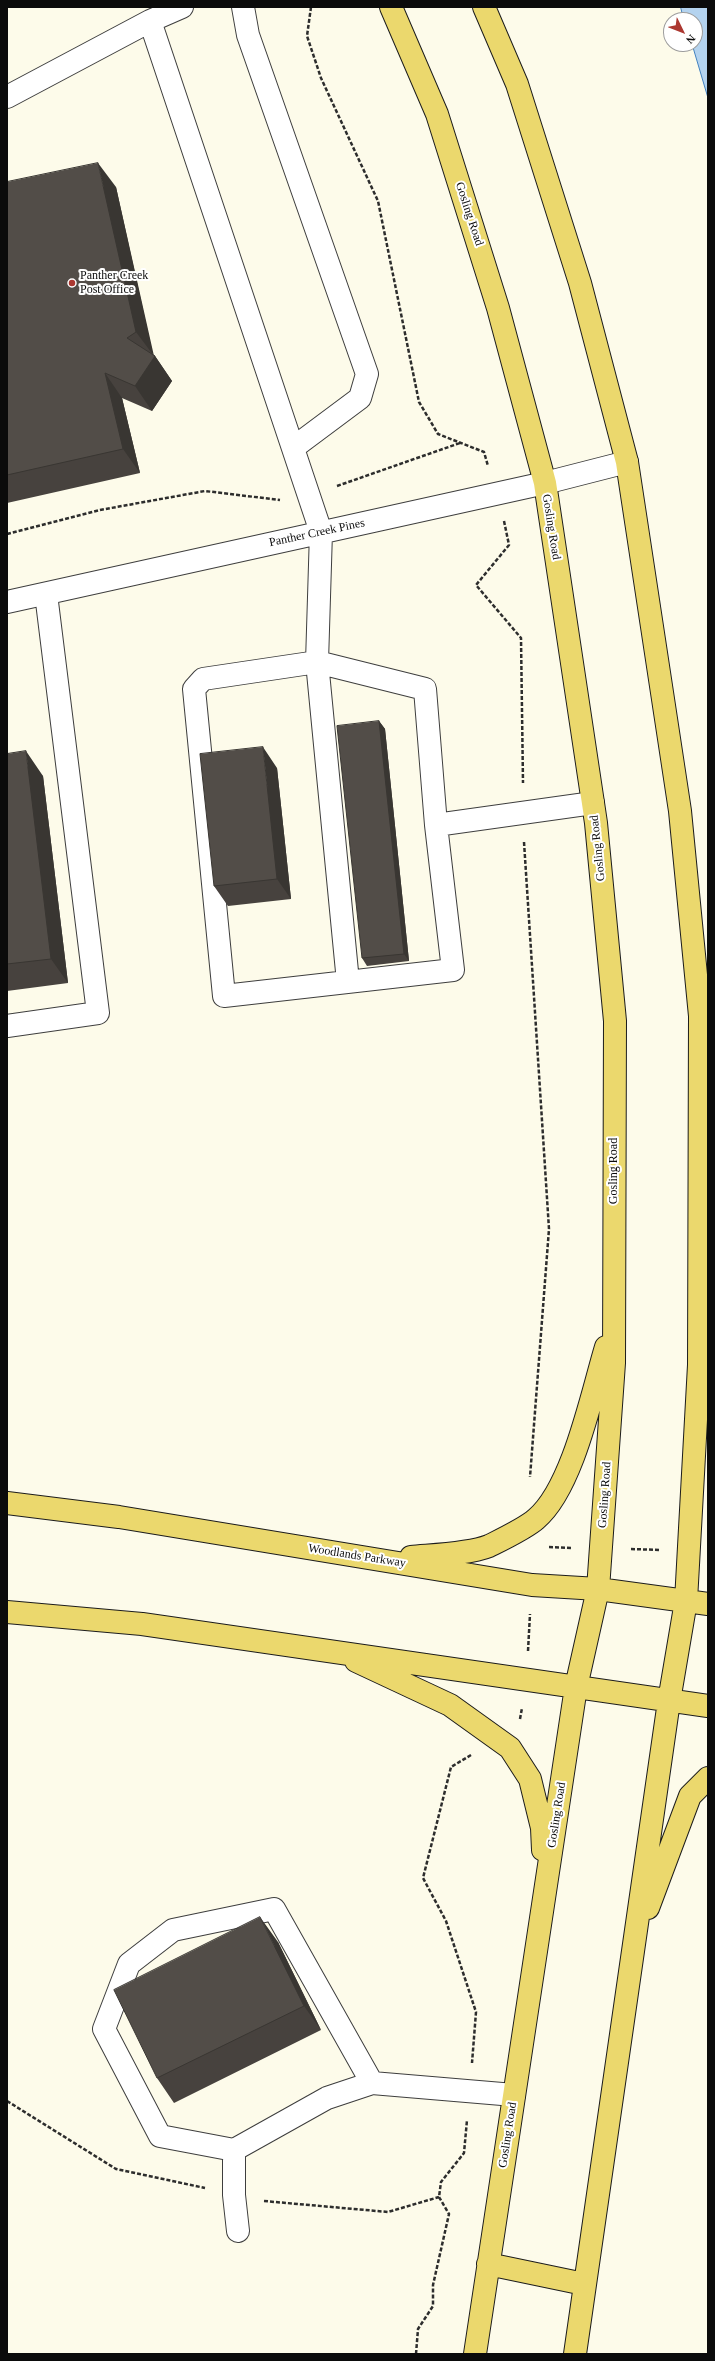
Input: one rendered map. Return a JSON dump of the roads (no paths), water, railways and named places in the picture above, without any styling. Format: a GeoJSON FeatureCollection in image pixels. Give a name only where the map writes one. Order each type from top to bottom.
{"type":"FeatureCollection","features":[{"type":"Feature","properties":{"kind":"main road","name":"Gosling Road"},"geometry":{"type":"LineString","coordinates":[[391,7],[437,114],[498,308],[545,483],[592,803],[615,1021],[614,1363],[598,1589],[576,1687],[475,2354]]}},
{"type":"Feature","properties":{"kind":"main road"},"geometry":{"type":"LineString","coordinates":[[484,7],[517,84],[580,284],[627,462],[680,811],[700,1008],[704,1216],[699,1365],[686,1601],[669,1701],[575,2354]]}},
{"type":"Feature","properties":{"kind":"main road"},"geometry":{"type":"LineString","coordinates":[[377,1559],[445,1554],[488,1546],[536,1519],[562,1486],[581,1433],[614,1320]]}},
{"type":"Feature","properties":{"kind":"main road"},"geometry":{"type":"LineString","coordinates":[[699,1365],[708,1426]]}},
{"type":"Feature","properties":{"kind":"main road","name":"Woodlands Parkway"},"geometry":{"type":"LineString","coordinates":[[7,1503],[119,1517],[532,1585],[598,1589],[708,1604]]}},
{"type":"Feature","properties":{"kind":"main road"},"geometry":{"type":"LineString","coordinates":[[7,1612],[142,1624],[708,1706]]}},
{"type":"Feature","properties":{"kind":"main road"},"geometry":{"type":"LineString","coordinates":[[335,1651],[450,1705],[510,1748],[530,1779],[542,1828],[543,1910]]}},
{"type":"Feature","properties":{"kind":"main road"},"geometry":{"type":"LineString","coordinates":[[633,1949],[690,1796],[708,1778]]}},
{"type":"Feature","properties":{"kind":"main road"},"geometry":{"type":"LineString","coordinates":[[488,2264],[584,2284]]}},
{"type":"Feature","properties":{"kind":"street"},"geometry":{"type":"LineString","coordinates":[[7,97],[150,21],[182,7]]}},
{"type":"Feature","properties":{"kind":"street"},"geometry":{"type":"LineString","coordinates":[[243,7],[248,35],[367,374],[360,398],[293,448]]}},
{"type":"Feature","properties":{"kind":"street"},"geometry":{"type":"LineString","coordinates":[[150,21],[321,532],[317,662],[348,982]]}},
{"type":"Feature","properties":{"kind":"street","name":"Panther Creek Pines"},"geometry":{"type":"LineString","coordinates":[[7,602],[497,494],[627,462]]}},
{"type":"Feature","properties":{"kind":"street"},"geometry":{"type":"LineString","coordinates":[[7,1026],[98,1013],[46,594]]}},
{"type":"Feature","properties":{"kind":"street"},"geometry":{"type":"LineString","coordinates":[[317,662],[425,689],[436,826],[453,970],[224,996],[194,689],[203,679],[317,662]]}},
{"type":"Feature","properties":{"kind":"street"},"geometry":{"type":"LineString","coordinates":[[436,826],[592,803]]}},
{"type":"Feature","properties":{"kind":"street"},"geometry":{"type":"LineString","coordinates":[[372,2083],[274,1909],[174,1930],[129,1964],[104,2029],[160,2136],[234,2150],[327,2098],[372,2083],[514,2095]]}},
{"type":"Feature","properties":{"kind":"street"},"geometry":{"type":"LineString","coordinates":[[234,2150],[234,2195],[238,2231]]}},
{"type":"Feature","properties":{"kind":"water"},"geometry":{"type":"Polygon","coordinates":[[[681,7],[708,7],[708,98],[694,52],[703,52],[703,12],[682,12],[681,7]]]}},
{"type":"Feature","properties":{"kind":"place","name":"Panther Creek Post Office"},"geometry":{"type":"Point","coordinates":[72,283]}}]}
